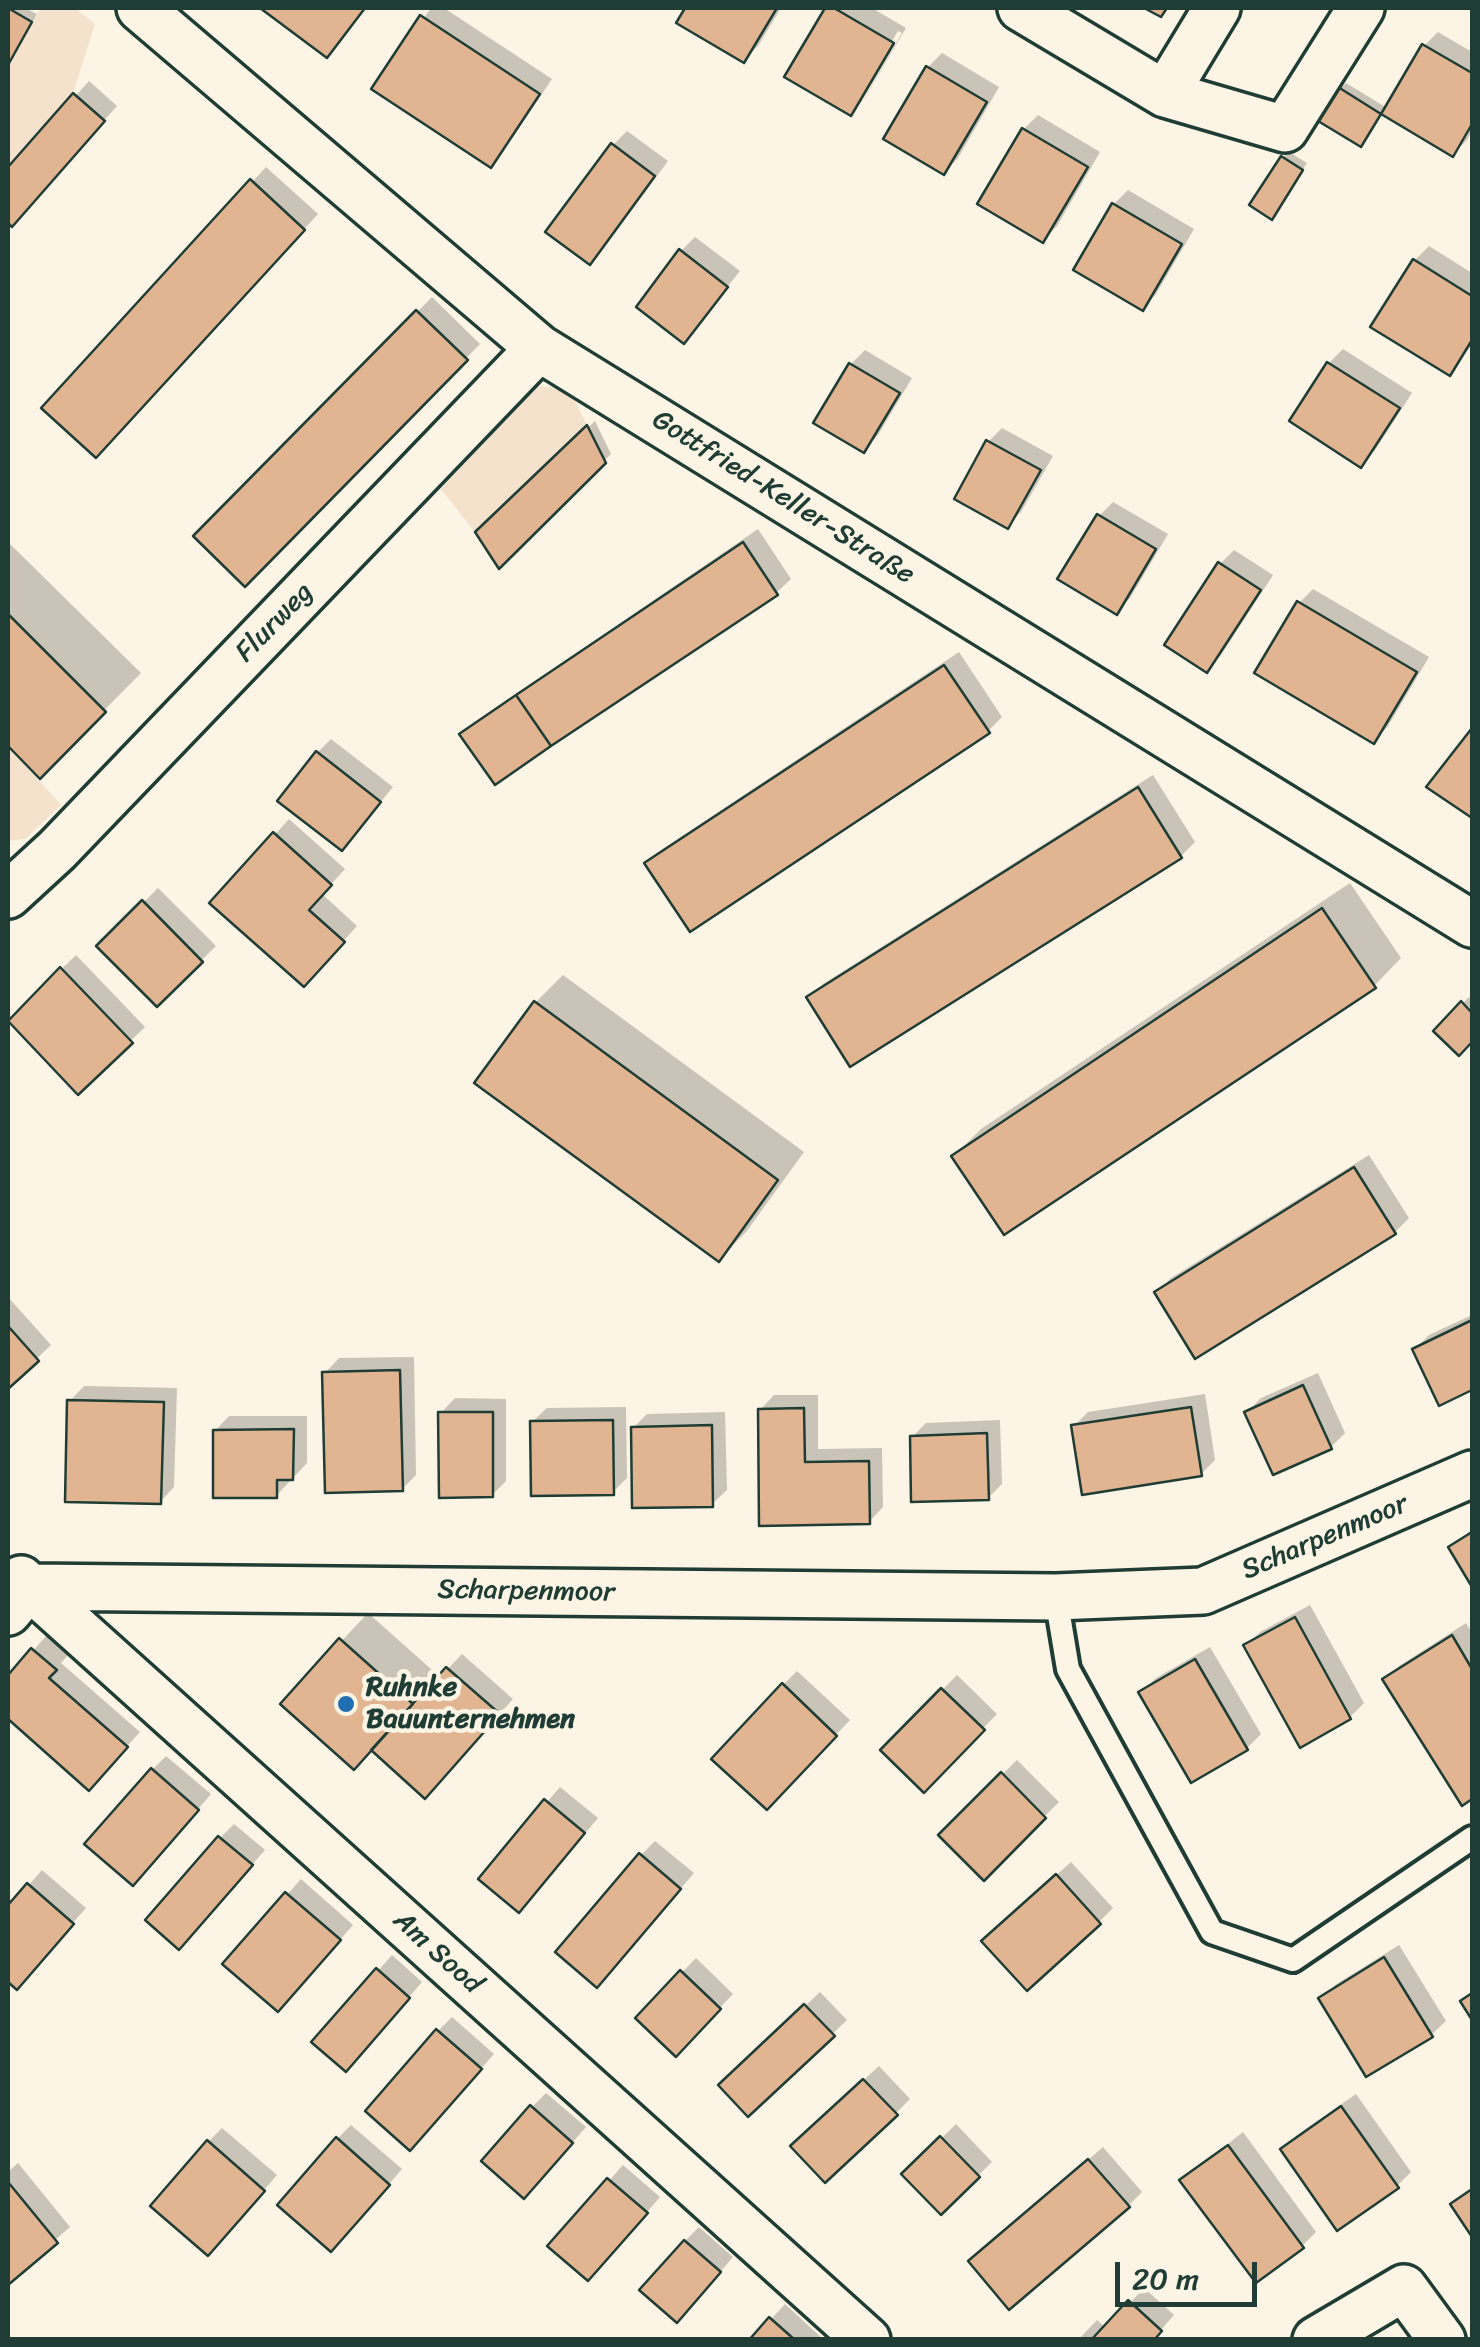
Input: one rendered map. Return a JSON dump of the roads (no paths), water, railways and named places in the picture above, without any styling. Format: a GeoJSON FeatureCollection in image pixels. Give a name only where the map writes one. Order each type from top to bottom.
{"type":"FeatureCollection","features":[{"type":"Feature","properties":{"kind":"street","name":"Gottfried-Keller-Straße"},"geometry":{"type":"LineString","coordinates":[[140,8],[539,348],[1472,924]]}},
{"type":"Feature","properties":{"kind":"street"},"geometry":{"type":"LineString","coordinates":[[1021,8],[1166,94],[1285,129],[1361,8]]}},
{"type":"Feature","properties":{"kind":"street"},"geometry":{"type":"LineString","coordinates":[[1166,94],[1217,8]]}},
{"type":"Feature","properties":{"kind":"street","name":"Flurweg"},"geometry":{"type":"LineString","coordinates":[[8,895],[57,850],[539,348]]}},
{"type":"Feature","properties":{"kind":"street","name":"Scharpenmoor"},"geometry":{"type":"LineString","coordinates":[[15,1588],[1056,1597],[1203,1590],[1472,1474]]}},
{"type":"Feature","properties":{"kind":"street","name":"Am Sood"},"geometry":{"type":"LineString","coordinates":[[15,1588],[867,2340]]}},
{"type":"Feature","properties":{"kind":"street"},"geometry":{"type":"LineString","coordinates":[[1316,2340],[1404,2288],[1442,2340]]}},
{"type":"Feature","properties":{"kind":"lane"},"geometry":{"type":"LineString","coordinates":[[1056,1597],[1068,1669],[1212,1932],[1293,1960],[1472,1838]]}},
{"type":"Feature","properties":{"kind":"place","name":"Ruhnke Bauunternehmen"},"geometry":{"type":"Point","coordinates":[346,1704]}}]}
